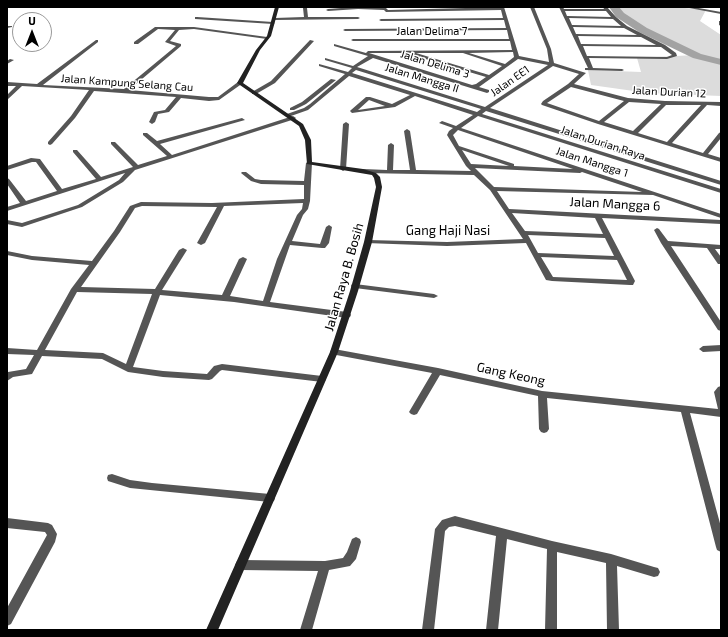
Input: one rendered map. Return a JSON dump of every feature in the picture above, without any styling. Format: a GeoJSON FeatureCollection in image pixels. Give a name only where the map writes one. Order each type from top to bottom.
{"type":"FeatureCollection","features":[{"type":"Feature","properties":{"kind":"main road"},"geometry":{"type":"LineString","coordinates":[[277,7],[274,21],[267,38],[258,50],[240,83],[301,125],[305,131],[309,150],[309,164],[343,169],[364,170]]}},
{"type":"Feature","properties":{"kind":"main road","name":"Jalan Raya B. Bosih"},"geometry":{"type":"LineString","coordinates":[[212,630],[334,352],[347,315],[368,242],[379,187],[377,177],[374,174],[364,170]]}},
{"type":"Feature","properties":{"kind":"street"},"geometry":{"type":"LineString","coordinates":[[532,7],[549,49],[552,64]]}},
{"type":"Feature","properties":{"kind":"street"},"geometry":{"type":"LineString","coordinates":[[686,7],[721,13]]}},
{"type":"Feature","properties":{"kind":"street"},"geometry":{"type":"LineString","coordinates":[[306,8],[306,18]]}},
{"type":"Feature","properties":{"kind":"street"},"geometry":{"type":"LineString","coordinates":[[328,10],[358,8],[502,8],[516,54]]}},
{"type":"Feature","properties":{"kind":"street"},"geometry":{"type":"LineString","coordinates":[[586,57],[667,58],[675,56],[663,46],[625,27],[614,18],[607,9],[562,8],[591,68]]}},
{"type":"Feature","properties":{"kind":"street"},"geometry":{"type":"LineString","coordinates":[[377,30],[386,9]]}},
{"type":"Feature","properties":{"kind":"street"},"geometry":{"type":"LineString","coordinates":[[566,17],[614,18]]}},
{"type":"Feature","properties":{"kind":"street"},"geometry":{"type":"LineString","coordinates":[[197,18],[274,21],[306,18],[358,18]]}},
{"type":"Feature","properties":{"kind":"street"},"geometry":{"type":"LineString","coordinates":[[381,20],[505,19]]}},
{"type":"Feature","properties":{"kind":"street"},"geometry":{"type":"LineString","coordinates":[[570,26],[625,27]]}},
{"type":"Feature","properties":{"kind":"street"},"geometry":{"type":"LineString","coordinates":[[136,43],[157,28],[192,28],[267,38]]}},
{"type":"Feature","properties":{"kind":"street"},"geometry":{"type":"LineString","coordinates":[[124,91],[178,46],[177,44],[167,42],[178,29]]}},
{"type":"Feature","properties":{"kind":"street"},"geometry":{"type":"LineString","coordinates":[[345,30],[508,29]]}},
{"type":"Feature","properties":{"kind":"street"},"geometry":{"type":"LineString","coordinates":[[351,49],[355,30]]}},
{"type":"Feature","properties":{"kind":"street"},"geometry":{"type":"LineString","coordinates":[[575,35],[642,36]]}},
{"type":"Feature","properties":{"kind":"street","name":"Jalan Delima 7"},"geometry":{"type":"LineString","coordinates":[[354,40],[511,40]]}},
{"type":"Feature","properties":{"kind":"street"},"geometry":{"type":"LineString","coordinates":[[254,93],[273,82],[312,41]]}},
{"type":"Feature","properties":{"kind":"street"},"geometry":{"type":"LineString","coordinates":[[38,86],[96,42]]}},
{"type":"Feature","properties":{"kind":"street","name":"Jalan Delima 3"},"geometry":{"type":"LineString","coordinates":[[336,45],[473,86],[506,66],[516,54]]}},
{"type":"Feature","properties":{"kind":"street"},"geometry":{"type":"LineString","coordinates":[[580,45],[663,46]]}},
{"type":"Feature","properties":{"kind":"street"},"geometry":{"type":"LineString","coordinates":[[379,58],[392,51]]}},
{"type":"Feature","properties":{"kind":"street"},"geometry":{"type":"LineString","coordinates":[[406,51],[490,77]]}},
{"type":"Feature","properties":{"kind":"street"},"geometry":{"type":"LineString","coordinates":[[457,51],[506,66]]}},
{"type":"Feature","properties":{"kind":"street"},"geometry":{"type":"LineString","coordinates":[[358,52],[457,51],[516,54],[573,69],[582,72],[583,74],[544,104],[600,123],[721,160]]}},
{"type":"Feature","properties":{"kind":"street"},"geometry":{"type":"LineString","coordinates":[[156,143],[197,140],[306,109],[351,69],[372,56]]}},
{"type":"Feature","properties":{"kind":"street"},"geometry":{"type":"LineString","coordinates":[[327,59],[351,69]]}},
{"type":"Feature","properties":{"kind":"street","name":"Jalan EE1"},"geometry":{"type":"LineString","coordinates":[[458,128],[552,64]]}},
{"type":"Feature","properties":{"kind":"street"},"geometry":{"type":"LineString","coordinates":[[321,65],[351,69]]}},
{"type":"Feature","properties":{"kind":"street"},"geometry":{"type":"LineString","coordinates":[[573,69],[591,68],[622,70]]}},
{"type":"Feature","properties":{"kind":"street","name":"Jalan Mangga II"},"geometry":{"type":"LineString","coordinates":[[351,69],[415,94],[479,114]]}},
{"type":"Feature","properties":{"kind":"street","name":"Jalan Mangga II"},"geometry":{"type":"LineString","coordinates":[[351,69],[487,109]]}},
{"type":"Feature","properties":{"kind":"street","name":"Jalan Kampung Selang Cau"},"geometry":{"type":"LineString","coordinates":[[7,84],[124,91],[209,100],[220,98],[240,83]]}},
{"type":"Feature","properties":{"kind":"street"},"geometry":{"type":"LineString","coordinates":[[7,98],[20,85]]}},
{"type":"Feature","properties":{"kind":"street","name":"Jalan Durian 12"},"geometry":{"type":"LineString","coordinates":[[570,85],[628,100],[665,104],[721,104]]}},
{"type":"Feature","properties":{"kind":"street"},"geometry":{"type":"LineString","coordinates":[[473,86],[487,91]]}},
{"type":"Feature","properties":{"kind":"street"},"geometry":{"type":"LineString","coordinates":[[50,143],[73,117],[92,90]]}},
{"type":"Feature","properties":{"kind":"street"},"geometry":{"type":"LineString","coordinates":[[393,106],[368,98],[353,111],[357,113],[393,106],[415,94]]}},
{"type":"Feature","properties":{"kind":"street"},"geometry":{"type":"LineString","coordinates":[[152,122],[156,113],[167,110],[179,97]]}},
{"type":"Feature","properties":{"kind":"street"},"geometry":{"type":"LineString","coordinates":[[600,123],[628,100]]}},
{"type":"Feature","properties":{"kind":"street"},"geometry":{"type":"LineString","coordinates":[[634,133],[665,104]]}},
{"type":"Feature","properties":{"kind":"street"},"geometry":{"type":"LineString","coordinates":[[668,144],[705,104]]}},
{"type":"Feature","properties":{"kind":"street","name":"Jalan Durian Raya"},"geometry":{"type":"LineString","coordinates":[[487,109],[721,182]]}},
{"type":"Feature","properties":{"kind":"street","name":"Jalan Durian Raya"},"geometry":{"type":"LineString","coordinates":[[479,114],[721,191]]}},
{"type":"Feature","properties":{"kind":"street"},"geometry":{"type":"LineString","coordinates":[[7,209],[170,156],[197,140],[242,120]]}},
{"type":"Feature","properties":{"kind":"street","name":"Jalan Mangga 1"},"geometry":{"type":"LineString","coordinates":[[442,123],[592,172],[721,217]]}},
{"type":"Feature","properties":{"kind":"street"},"geometry":{"type":"LineString","coordinates":[[343,169],[346,124]]}},
{"type":"Feature","properties":{"kind":"street"},"geometry":{"type":"LineString","coordinates":[[458,128],[451,132],[450,136],[469,166],[492,189],[528,241],[552,280],[630,283],[631,281],[597,215]]}},
{"type":"Feature","properties":{"kind":"street"},"geometry":{"type":"LineString","coordinates":[[407,131],[413,172]]}},
{"type":"Feature","properties":{"kind":"street"},"geometry":{"type":"LineString","coordinates":[[145,134],[170,156]]}},
{"type":"Feature","properties":{"kind":"street"},"geometry":{"type":"LineString","coordinates":[[704,155],[721,134]]}},
{"type":"Feature","properties":{"kind":"street"},"geometry":{"type":"LineString","coordinates":[[113,143],[134,168]]}},
{"type":"Feature","properties":{"kind":"street"},"geometry":{"type":"LineString","coordinates":[[390,171],[391,145]]}},
{"type":"Feature","properties":{"kind":"street"},"geometry":{"type":"LineString","coordinates":[[458,147],[524,168]]}},
{"type":"Feature","properties":{"kind":"street"},"geometry":{"type":"LineString","coordinates":[[75,150],[100,180]]}},
{"type":"Feature","properties":{"kind":"street"},"geometry":{"type":"LineString","coordinates":[[7,168],[31,160],[38,160],[61,192]]}},
{"type":"Feature","properties":{"kind":"street"},"geometry":{"type":"LineString","coordinates":[[266,303],[288,243],[300,215],[305,209],[308,201],[307,183],[309,164]]}},
{"type":"Feature","properties":{"kind":"street"},"geometry":{"type":"LineString","coordinates":[[469,166],[592,172]]}},
{"type":"Feature","properties":{"kind":"street"},"geometry":{"type":"LineString","coordinates":[[7,222],[22,225],[80,206],[121,181],[134,168]]}},
{"type":"Feature","properties":{"kind":"street"},"geometry":{"type":"LineString","coordinates":[[364,170],[476,173]]}},
{"type":"Feature","properties":{"kind":"street"},"geometry":{"type":"LineString","coordinates":[[244,173],[253,180],[260,182],[307,183]]}},
{"type":"Feature","properties":{"kind":"street"},"geometry":{"type":"LineString","coordinates":[[7,180],[24,203]]}},
{"type":"Feature","properties":{"kind":"street"},"geometry":{"type":"LineString","coordinates":[[492,189],[659,195]]}},
{"type":"Feature","properties":{"kind":"street"},"geometry":{"type":"LineString","coordinates":[[7,378],[11,374],[29,372],[75,289],[117,232],[132,207],[136,204],[221,205],[308,201]]}},
{"type":"Feature","properties":{"kind":"street"},"geometry":{"type":"LineString","coordinates":[[202,243],[221,205]]}},
{"type":"Feature","properties":{"kind":"street","name":"Jalan Mangga 6"},"geometry":{"type":"LineString","coordinates":[[507,211],[597,215],[721,217]]}},
{"type":"Feature","properties":{"kind":"street"},"geometry":{"type":"LineString","coordinates":[[288,243],[322,246],[325,242],[329,227]]}},
{"type":"Feature","properties":{"kind":"street"},"geometry":{"type":"LineString","coordinates":[[657,230],[721,328]]}},
{"type":"Feature","properties":{"kind":"street"},"geometry":{"type":"LineString","coordinates":[[523,234],[608,236]]}},
{"type":"Feature","properties":{"kind":"street","name":"Gang Haji Nasi"},"geometry":{"type":"LineString","coordinates":[[368,242],[447,244],[528,241]]}},
{"type":"Feature","properties":{"kind":"street"},"geometry":{"type":"LineString","coordinates":[[665,243],[721,247]]}},
{"type":"Feature","properties":{"kind":"street"},"geometry":{"type":"LineString","coordinates":[[709,246],[721,262]]}},
{"type":"Feature","properties":{"kind":"street"},"geometry":{"type":"LineString","coordinates":[[128,369],[157,292],[184,250]]}},
{"type":"Feature","properties":{"kind":"street"},"geometry":{"type":"LineString","coordinates":[[7,253],[32,258],[94,263]]}},
{"type":"Feature","properties":{"kind":"street"},"geometry":{"type":"LineString","coordinates":[[537,256],[619,258]]}},
{"type":"Feature","properties":{"kind":"street"},"geometry":{"type":"LineString","coordinates":[[225,298],[243,259]]}},
{"type":"Feature","properties":{"kind":"street"},"geometry":{"type":"LineString","coordinates":[[355,286],[434,296]]}},
{"type":"Feature","properties":{"kind":"street"},"geometry":{"type":"LineString","coordinates":[[75,289],[157,292],[225,298],[347,315]]}},
{"type":"Feature","properties":{"kind":"street"},"geometry":{"type":"LineString","coordinates":[[703,349],[721,348]]}},
{"type":"Feature","properties":{"kind":"street"},"geometry":{"type":"LineString","coordinates":[[7,350],[103,356],[128,369],[163,374],[209,377],[217,368],[222,367],[322,379]]}},
{"type":"Feature","properties":{"kind":"street","name":"Gang Keong"},"geometry":{"type":"LineString","coordinates":[[334,352],[438,371],[542,394],[685,410],[706,412],[720,411]]}},
{"type":"Feature","properties":{"kind":"street"},"geometry":{"type":"LineString","coordinates":[[414,412],[438,371]]}},
{"type":"Feature","properties":{"kind":"street"},"geometry":{"type":"LineString","coordinates":[[720,411],[718,392],[721,389]]}},
{"type":"Feature","properties":{"kind":"street"},"geometry":{"type":"LineString","coordinates":[[542,394],[544,429]]}},
{"type":"Feature","properties":{"kind":"street"},"geometry":{"type":"LineString","coordinates":[[685,410],[721,548]]}},
{"type":"Feature","properties":{"kind":"street"},"geometry":{"type":"LineString","coordinates":[[112,478],[130,484],[152,487],[270,498]]}},
{"type":"Feature","properties":{"kind":"street"},"geometry":{"type":"LineString","coordinates":[[428,630],[440,529],[446,523],[455,521],[502,534],[611,559],[654,572]]}},
{"type":"Feature","properties":{"kind":"street"},"geometry":{"type":"LineString","coordinates":[[7,523],[48,528],[52,534],[51,539],[7,620]]}},
{"type":"Feature","properties":{"kind":"street"},"geometry":{"type":"LineString","coordinates":[[492,630],[502,534]]}},
{"type":"Feature","properties":{"kind":"street"},"geometry":{"type":"LineString","coordinates":[[241,565],[325,566],[346,562],[352,555],[356,542]]}},
{"type":"Feature","properties":{"kind":"street"},"geometry":{"type":"LineString","coordinates":[[551,630],[552,546]]}},
{"type":"Feature","properties":{"kind":"street"},"geometry":{"type":"LineString","coordinates":[[611,559],[613,630]]}},
{"type":"Feature","properties":{"kind":"street"},"geometry":{"type":"LineString","coordinates":[[306,630],[325,566]]}},
{"type":"Feature","properties":{"kind":"shaded area"},"geometry":{"type":"Polygon","coordinates":[[[614,7],[674,7],[706,10],[700,21],[721,35],[721,96],[648,93],[591,85],[588,70],[641,72],[637,58],[696,55],[643,30],[620,15],[614,7]]]}},
{"type":"Feature","properties":{"kind":"waterway"},"geometry":{"type":"LineString","coordinates":[[614,7],[620,15],[643,30],[697,56],[721,62]]}}]}
